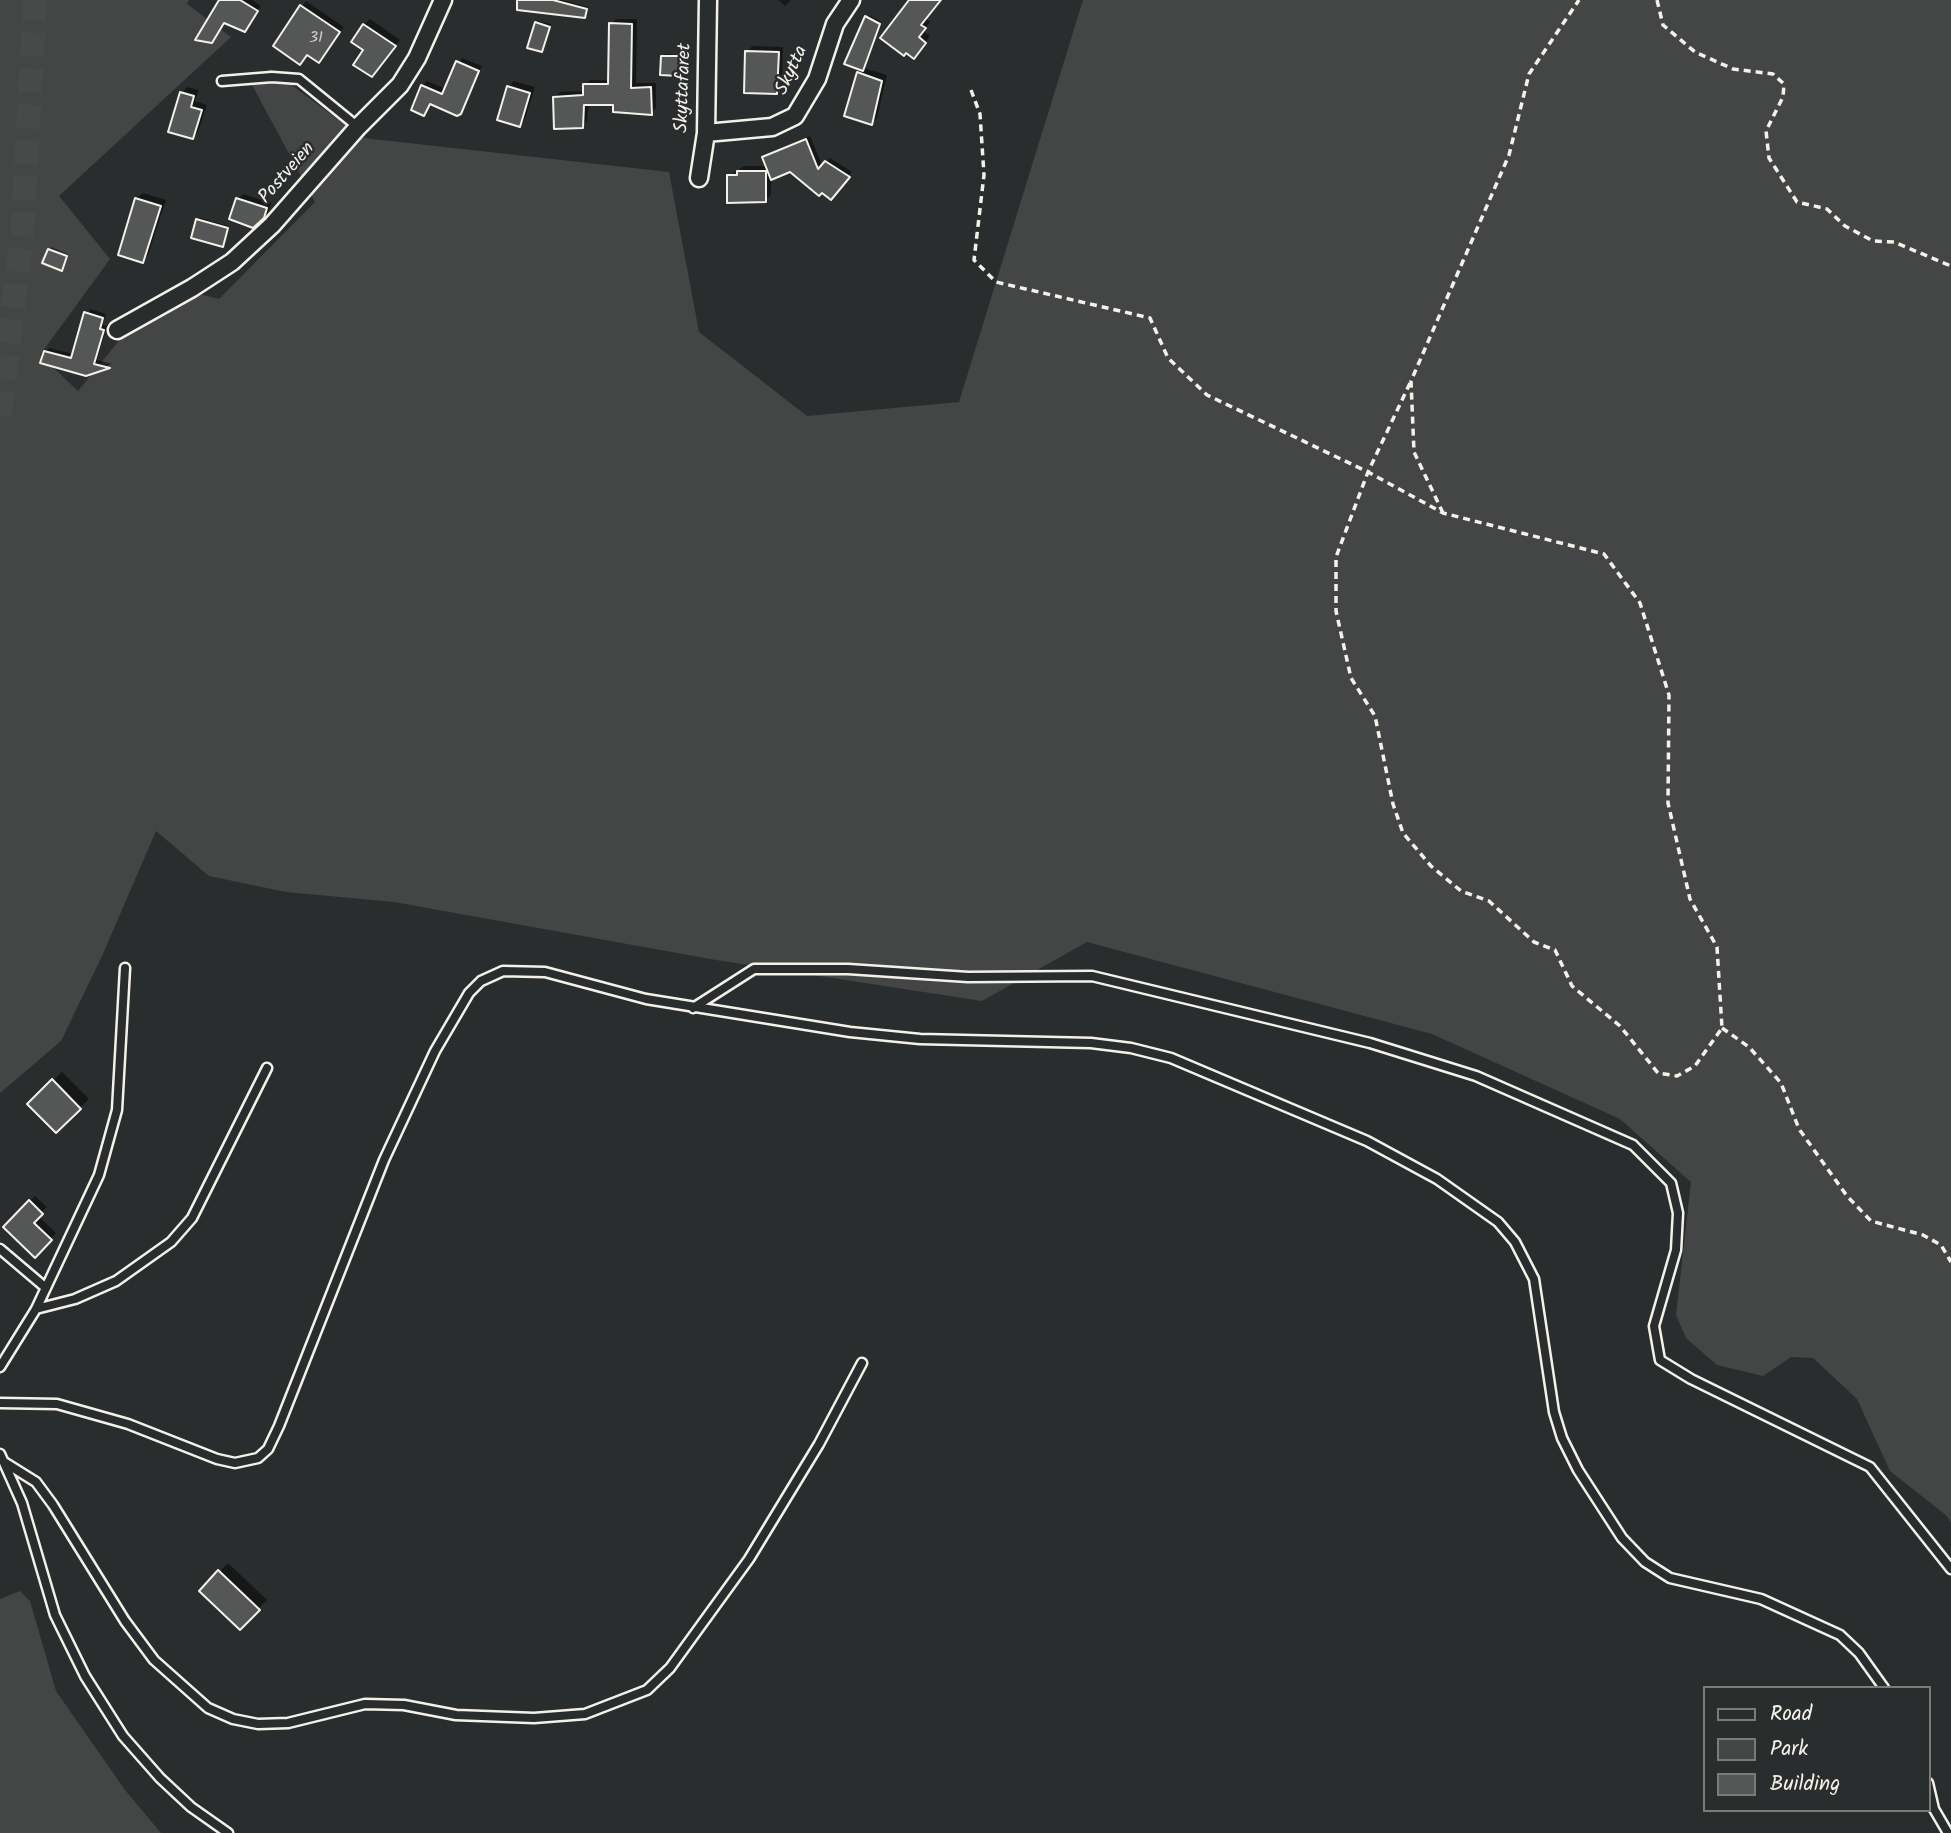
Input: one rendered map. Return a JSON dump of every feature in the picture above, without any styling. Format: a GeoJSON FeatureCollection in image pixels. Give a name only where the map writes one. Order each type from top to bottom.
{"type":"FeatureCollection","features":[{"type":"Feature","properties":{"kind":"street","name":"Postveien"},"geometry":{"type":"LineString","coordinates":[[117,330],[232,262],[272,225],[358,127],[400,85],[417,58],[443,0]]}},
{"type":"Feature","properties":{"kind":"street","name":"Skyttafaret"},"geometry":{"type":"LineString","coordinates":[[699,178],[706,133],[708,0]]}},
{"type":"Feature","properties":{"kind":"street","name":"Skytta"},"geometry":{"type":"LineString","coordinates":[[706,133],[772,127],[795,116],[817,79],[835,24],[850,0]]}},
{"type":"Feature","properties":{"kind":"lane"},"geometry":{"type":"LineString","coordinates":[[222,81],[272,77],[299,79],[358,127]]}},
{"type":"Feature","properties":{"kind":"lane"},"geometry":{"type":"LineString","coordinates":[[0,1367],[36,1309],[99,1175],[117,1110],[125,968]]}},
{"type":"Feature","properties":{"kind":"lane"},"geometry":{"type":"LineString","coordinates":[[0,1403],[57,1404],[128,1424],[217,1459],[235,1463],[258,1458],[268,1449],[279,1426],[384,1160],[436,1051],[469,993],[481,981],[503,971],[523,969],[693,1008],[920,1040],[1091,1044],[1131,1048],[1171,1058],[1237,1084],[1367,1141],[1437,1179],[1497,1222],[1526,1260],[1534,1279],[1554,1412],[1562,1438],[1578,1470],[1622,1538],[1645,1562],[1670,1578],[1762,1600],[1840,1635],[1859,1653],[1883,1686]]}},
{"type":"Feature","properties":{"kind":"lane"},"geometry":{"type":"LineString","coordinates":[[693,1008],[754,969],[848,969],[968,977],[1092,976],[1370,1043],[1476,1076],[1633,1145],[1671,1183],[1678,1213],[1676,1250],[1654,1326],[1660,1360],[1870,1467],[1951,1569]]}},
{"type":"Feature","properties":{"kind":"lane"},"geometry":{"type":"LineString","coordinates":[[36,1309],[75,1299],[117,1281],[171,1242],[192,1218],[267,1068]]}},
{"type":"Feature","properties":{"kind":"lane"},"geometry":{"type":"LineString","coordinates":[[0,1249],[46,1288]]}},
{"type":"Feature","properties":{"kind":"lane"},"geometry":{"type":"LineString","coordinates":[[2,1458],[36,1482],[125,1621],[154,1660],[208,1708],[233,1719],[258,1724],[288,1723],[365,1704],[404,1705],[456,1715],[534,1718],[585,1714],[647,1690],[670,1668],[748,1559],[819,1444],[862,1363]]}},
{"type":"Feature","properties":{"kind":"lane"},"geometry":{"type":"LineString","coordinates":[[2,1458],[22,1503],[55,1615],[85,1676],[123,1736],[160,1778],[191,1807],[228,1833]]}},
{"type":"Feature","properties":{"kind":"lane"},"geometry":{"type":"LineString","coordinates":[[1930,1792],[1934,1809],[1948,1833]]}},
{"type":"Feature","properties":{"kind":"path"},"geometry":{"type":"LineString","coordinates":[[971,90],[979,114],[984,175],[974,260],[996,282],[1150,318],[1168,359],[1207,395],[1368,472],[1443,513],[1604,554],[1640,603],[1670,695],[1668,803],[1690,899],[1717,947],[1722,1028],[1695,1066],[1677,1076],[1658,1073],[1620,1026],[1572,986],[1555,950],[1534,942],[1489,901],[1461,891],[1431,866],[1403,832],[1393,804],[1375,716],[1351,678],[1336,611],[1336,557],[1368,472],[1411,381],[1509,155],[1529,74],[1579,0]]}},
{"type":"Feature","properties":{"kind":"path"},"geometry":{"type":"LineString","coordinates":[[1657,0],[1663,25],[1695,52],[1733,69],[1773,74],[1784,84],[1783,97],[1766,131],[1769,158],[1797,202],[1827,209],[1845,226],[1873,241],[1894,242],[1951,266]]}},
{"type":"Feature","properties":{"kind":"path"},"geometry":{"type":"LineString","coordinates":[[1411,381],[1414,452],[1443,513]]}},
{"type":"Feature","properties":{"kind":"path"},"geometry":{"type":"LineString","coordinates":[[1722,1028],[1749,1047],[1781,1083],[1799,1129],[1847,1196],[1871,1221],[1923,1235],[1941,1245],[1951,1262]]}},
{"type":"Feature","properties":{"kind":"green space"},"geometry":{"type":"Polygon","coordinates":[[[0,0],[189,0],[187,4],[231,37],[59,196],[110,259],[40,355],[78,391],[122,337],[191,292],[219,299],[315,202],[251,83],[270,69],[363,138],[669,172],[699,332],[807,416],[959,402],[1083,0],[1951,0],[1951,1523],[1947,1516],[1890,1471],[1857,1399],[1813,1358],[1791,1357],[1763,1376],[1717,1365],[1686,1338],[1676,1315],[1691,1182],[1620,1119],[1432,1034],[1087,942],[982,1001],[716,960],[394,902],[286,892],[209,876],[156,831],[102,956],[61,1041],[0,1093],[0,0]]]}},
{"type":"Feature","properties":{"kind":"green space"},"geometry":{"type":"Polygon","coordinates":[[[20,1591],[30,1601],[56,1691],[125,1790],[161,1833],[0,1833],[0,1599],[20,1591]]]}},
{"type":"Feature","properties":{"kind":"building"},"geometry":{"type":"Polygon","coordinates":[[[219,0],[240,0],[258,11],[245,32],[224,23],[212,43],[195,40],[219,0]]]}},
{"type":"Feature","properties":{"kind":"building"},"geometry":{"type":"Polygon","coordinates":[[[517,0],[553,0],[587,9],[585,18],[517,10],[517,0]]]}},
{"type":"Feature","properties":{"kind":"building"},"geometry":{"type":"Polygon","coordinates":[[[909,0],[941,0],[921,25],[926,28],[919,37],[926,43],[914,59],[906,53],[904,56],[880,38],[909,0]]]}},
{"type":"Feature","properties":{"kind":"building"},"geometry":{"type":"Polygon","coordinates":[[[300,5],[340,32],[319,63],[307,55],[300,65],[273,46],[300,5]]]}},
{"type":"Feature","properties":{"kind":"building"},"geometry":{"type":"Polygon","coordinates":[[[865,16],[880,24],[863,71],[844,64],[865,16]]]}},
{"type":"Feature","properties":{"kind":"building"},"geometry":{"type":"Polygon","coordinates":[[[535,22],[550,27],[542,52],[527,48],[535,22]]]}},
{"type":"Feature","properties":{"kind":"building"},"geometry":{"type":"Polygon","coordinates":[[[609,23],[632,24],[631,88],[651,87],[652,115],[613,112],[613,105],[584,105],[583,128],[554,129],[553,97],[583,95],[583,84],[608,84],[609,23]]]}},
{"type":"Feature","properties":{"kind":"building"},"geometry":{"type":"Polygon","coordinates":[[[363,24],[396,46],[372,77],[353,65],[363,50],[351,42],[363,24]]]}},
{"type":"Feature","properties":{"kind":"building"},"geometry":{"type":"Polygon","coordinates":[[[745,51],[779,52],[777,94],[744,93],[745,51]]]}},
{"type":"Feature","properties":{"kind":"building"},"geometry":{"type":"Polygon","coordinates":[[[661,56],[680,56],[679,76],[660,75],[661,56]]]}},
{"type":"Feature","properties":{"kind":"building"},"geometry":{"type":"Polygon","coordinates":[[[456,61],[479,71],[461,114],[457,116],[430,104],[424,116],[411,110],[421,85],[442,94],[456,61]]]}},
{"type":"Feature","properties":{"kind":"building"},"geometry":{"type":"Polygon","coordinates":[[[857,72],[882,81],[872,125],[844,116],[857,72]]]}},
{"type":"Feature","properties":{"kind":"building"},"geometry":{"type":"Polygon","coordinates":[[[507,86],[530,93],[520,127],[497,120],[507,86]]]}},
{"type":"Feature","properties":{"kind":"building"},"geometry":{"type":"Polygon","coordinates":[[[180,92],[194,96],[191,107],[202,110],[193,139],[168,132],[180,92]]]}},
{"type":"Feature","properties":{"kind":"building"},"geometry":{"type":"Polygon","coordinates":[[[806,139],[818,169],[825,161],[850,177],[831,200],[822,193],[819,196],[790,172],[771,180],[762,157],[806,139]]]}},
{"type":"Feature","properties":{"kind":"building"},"geometry":{"type":"Polygon","coordinates":[[[737,171],[766,171],[766,202],[727,203],[727,175],[737,175],[737,171]]]}},
{"type":"Feature","properties":{"kind":"building"},"geometry":{"type":"Polygon","coordinates":[[[135,198],[161,206],[143,263],[118,255],[135,198]]]}},
{"type":"Feature","properties":{"kind":"building"},"geometry":{"type":"Polygon","coordinates":[[[236,198],[267,208],[264,218],[253,228],[229,219],[236,198]]]}},
{"type":"Feature","properties":{"kind":"building"},"geometry":{"type":"Polygon","coordinates":[[[196,219],[228,228],[223,247],[191,238],[196,219]]]}},
{"type":"Feature","properties":{"kind":"building"},"geometry":{"type":"Polygon","coordinates":[[[48,249],[67,256],[62,271],[42,263],[48,249]]]}},
{"type":"Feature","properties":{"kind":"building"},"geometry":{"type":"Polygon","coordinates":[[[84,312],[103,318],[100,329],[104,330],[94,364],[110,368],[86,376],[40,363],[44,351],[71,358],[84,312]]]}},
{"type":"Feature","properties":{"kind":"building"},"geometry":{"type":"Polygon","coordinates":[[[52,1079],[81,1109],[56,1133],[27,1104],[52,1079]]]}},
{"type":"Feature","properties":{"kind":"building"},"geometry":{"type":"Polygon","coordinates":[[[29,1200],[43,1214],[34,1223],[52,1240],[35,1258],[3,1227],[29,1200]]]}},
{"type":"Feature","properties":{"kind":"building"},"geometry":{"type":"Polygon","coordinates":[[[218,1570],[260,1610],[240,1630],[199,1591],[218,1570]]]}},
{"type":"Feature","properties":{"kind":"tunnel"},"geometry":{"type":"LineString","coordinates":[[0,415],[22,236],[35,0]]}}]}
